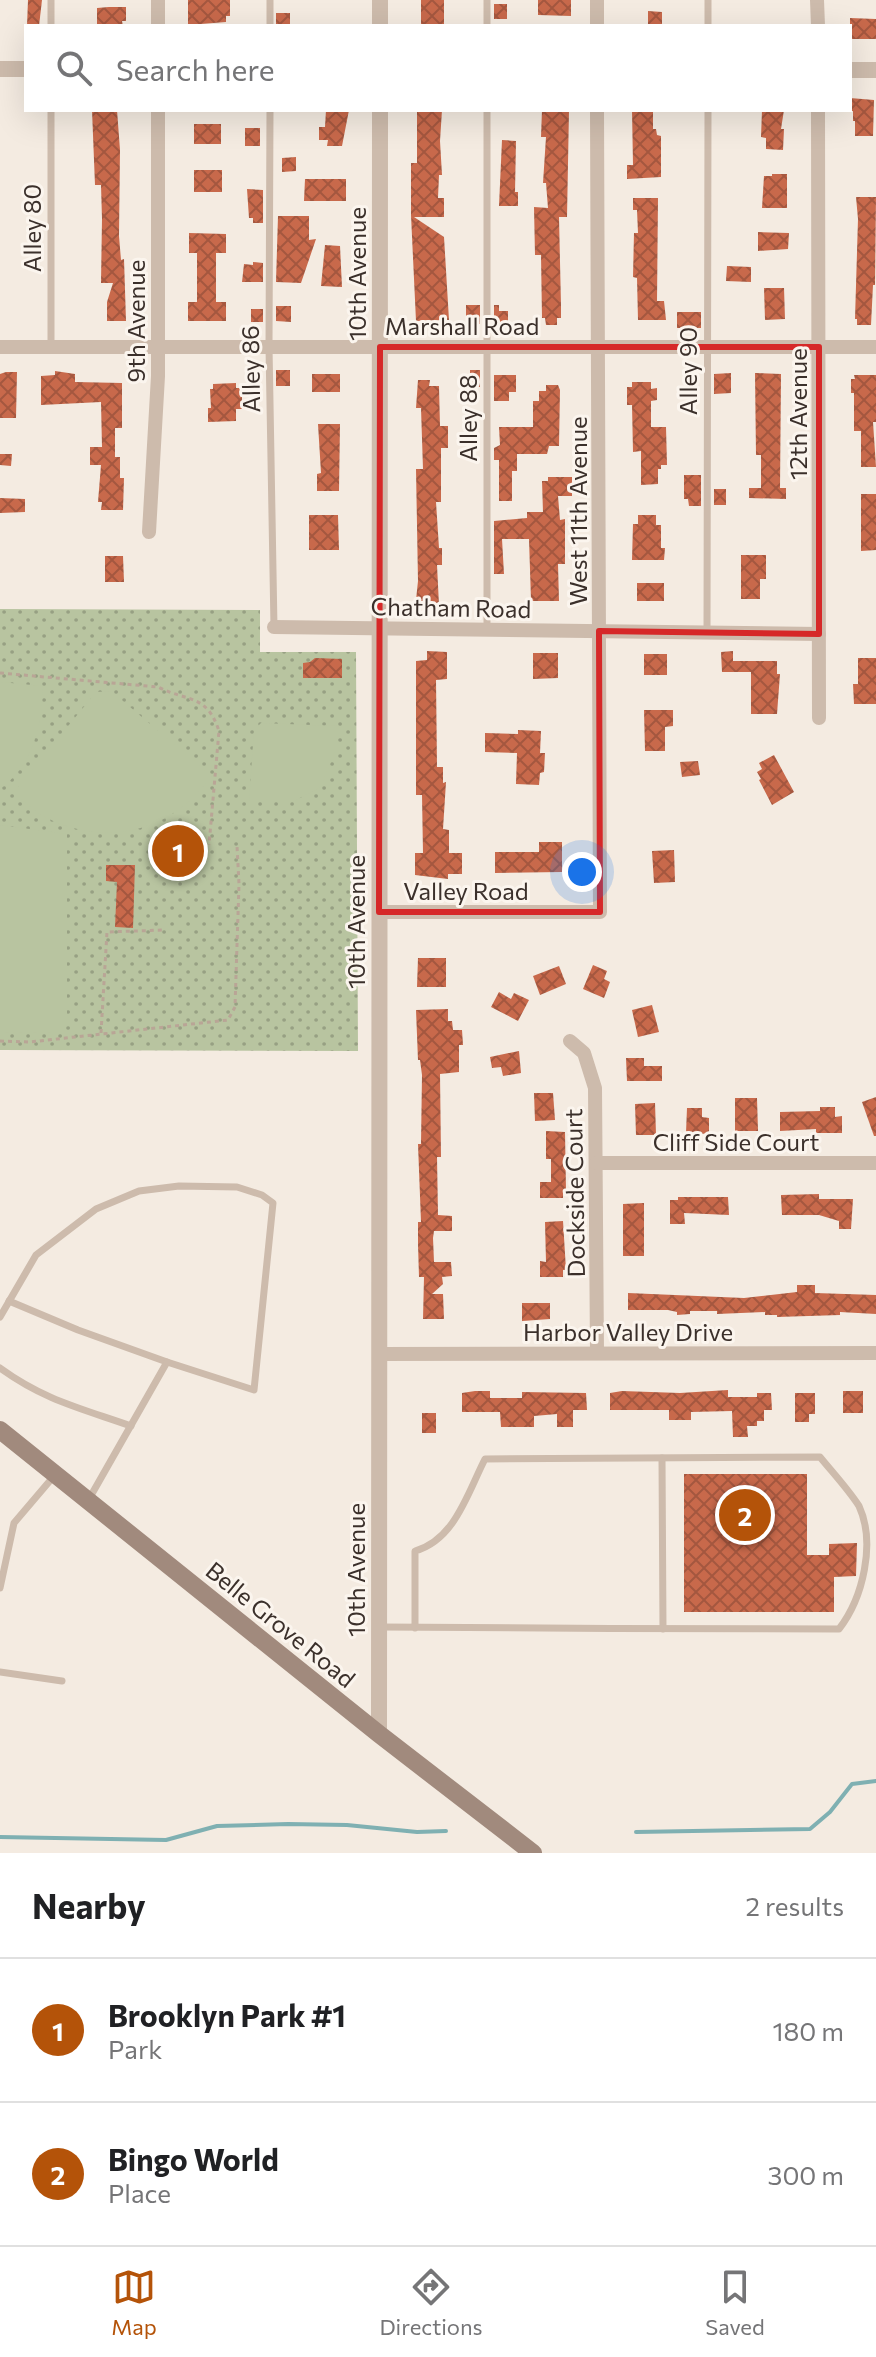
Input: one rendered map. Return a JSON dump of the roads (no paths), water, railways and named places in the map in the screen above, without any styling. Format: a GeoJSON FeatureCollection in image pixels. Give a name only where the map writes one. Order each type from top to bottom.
{"type":"FeatureCollection","features":[{"type":"Feature","properties":{"kind":"main road","name":"Belle Grove Road"},"geometry":{"type":"LineString","coordinates":[[0,1430],[379,1734],[533,1853]]}},
{"type":"Feature","properties":{"kind":"street"},"geometry":{"type":"LineString","coordinates":[[158,0],[158,24]]}},
{"type":"Feature","properties":{"kind":"street"},"geometry":{"type":"LineString","coordinates":[[380,0],[380,24]]}},
{"type":"Feature","properties":{"kind":"street"},"geometry":{"type":"LineString","coordinates":[[597,0],[597,24]]}},
{"type":"Feature","properties":{"kind":"street"},"geometry":{"type":"LineString","coordinates":[[817,0],[818,24]]}},
{"type":"Feature","properties":{"kind":"street"},"geometry":{"type":"LineString","coordinates":[[0,69],[24,69]]}},
{"type":"Feature","properties":{"kind":"street"},"geometry":{"type":"LineString","coordinates":[[852,70],[876,70]]}},
{"type":"Feature","properties":{"kind":"street","name":"9th Avenue"},"geometry":{"type":"LineString","coordinates":[[149,532],[157,404],[158,112]]}},
{"type":"Feature","properties":{"kind":"street","name":"10th Avenue"},"geometry":{"type":"LineString","coordinates":[[379,1734],[380,112]]}},
{"type":"Feature","properties":{"kind":"street","name":"West 11th Avenue"},"geometry":{"type":"LineString","coordinates":[[597,112],[600,912]]}},
{"type":"Feature","properties":{"kind":"street","name":"12th Avenue"},"geometry":{"type":"LineString","coordinates":[[818,112],[819,718]]}},
{"type":"Feature","properties":{"kind":"street","name":"Marshall Road"},"geometry":{"type":"LineString","coordinates":[[0,347],[876,347]]}},
{"type":"Feature","properties":{"kind":"street","name":"Chatham Road"},"geometry":{"type":"LineString","coordinates":[[274,627],[819,634]]}},
{"type":"Feature","properties":{"kind":"street","name":"Valley Road"},"geometry":{"type":"LineString","coordinates":[[379,912],[600,912]]}},
{"type":"Feature","properties":{"kind":"street","name":"Dockside Court"},"geometry":{"type":"LineString","coordinates":[[570,1041],[584,1053],[595,1088],[597,1353]]}},
{"type":"Feature","properties":{"kind":"street","name":"Cliff Side Court"},"geometry":{"type":"LineString","coordinates":[[596,1163],[876,1163]]}},
{"type":"Feature","properties":{"kind":"street","name":"Harbor Valley Drive"},"geometry":{"type":"LineString","coordinates":[[379,1354],[876,1353]]}},
{"type":"Feature","properties":{"kind":"lane"},"geometry":{"type":"LineString","coordinates":[[51,0],[51,24]]}},
{"type":"Feature","properties":{"kind":"lane"},"geometry":{"type":"LineString","coordinates":[[270,0],[270,24]]}},
{"type":"Feature","properties":{"kind":"lane"},"geometry":{"type":"LineString","coordinates":[[487,0],[487,24]]}},
{"type":"Feature","properties":{"kind":"lane"},"geometry":{"type":"LineString","coordinates":[[708,0],[708,24]]}},
{"type":"Feature","properties":{"kind":"lane","name":"Alley 80"},"geometry":{"type":"LineString","coordinates":[[51,112],[51,347]]}},
{"type":"Feature","properties":{"kind":"lane","name":"Alley 86"},"geometry":{"type":"LineString","coordinates":[[270,112],[269,347],[274,627]]}},
{"type":"Feature","properties":{"kind":"lane","name":"Alley 88"},"geometry":{"type":"LineString","coordinates":[[487,112],[487,630]]}},
{"type":"Feature","properties":{"kind":"lane","name":"Alley 90"},"geometry":{"type":"LineString","coordinates":[[707,633],[708,112]]}},
{"type":"Feature","properties":{"kind":"lane"},"geometry":{"type":"LineString","coordinates":[[0,1317],[9,1301],[36,1255],[96,1209],[139,1191],[179,1186],[237,1187],[262,1195],[273,1203],[254,1390],[78,1330],[9,1301]]}},
{"type":"Feature","properties":{"kind":"lane"},"geometry":{"type":"LineString","coordinates":[[88,1501],[167,1362]]}},
{"type":"Feature","properties":{"kind":"lane"},"geometry":{"type":"LineString","coordinates":[[0,1368],[28,1388],[57,1401],[131,1426]]}},
{"type":"Feature","properties":{"kind":"lane"},"geometry":{"type":"LineString","coordinates":[[379,1627],[415,1628],[839,1629],[852,1612],[863,1586],[869,1537],[867,1521],[860,1506],[820,1457],[485,1459],[444,1536],[430,1547],[415,1551],[415,1628]]}},
{"type":"Feature","properties":{"kind":"lane"},"geometry":{"type":"LineString","coordinates":[[662,1458],[663,1629]]}},
{"type":"Feature","properties":{"kind":"lane"},"geometry":{"type":"LineString","coordinates":[[0,1588],[14,1523],[56,1474]]}},
{"type":"Feature","properties":{"kind":"lane"},"geometry":{"type":"LineString","coordinates":[[0,1672],[62,1681]]}},
{"type":"Feature","properties":{"kind":"waterway"},"geometry":{"type":"LineString","coordinates":[[636,1832],[810,1829],[830,1812],[852,1784],[876,1781]]}},
{"type":"Feature","properties":{"kind":"waterway"},"geometry":{"type":"LineString","coordinates":[[0,1837],[166,1840],[217,1826],[288,1824],[446,1831]]}},
{"type":"Feature","properties":{"kind":"place","name":"Brooklyn Park #1"},"geometry":{"type":"Point","coordinates":[178,851]}},
{"type":"Feature","properties":{"kind":"place","name":"Bingo World"},"geometry":{"type":"Point","coordinates":[745,1515]}}]}
